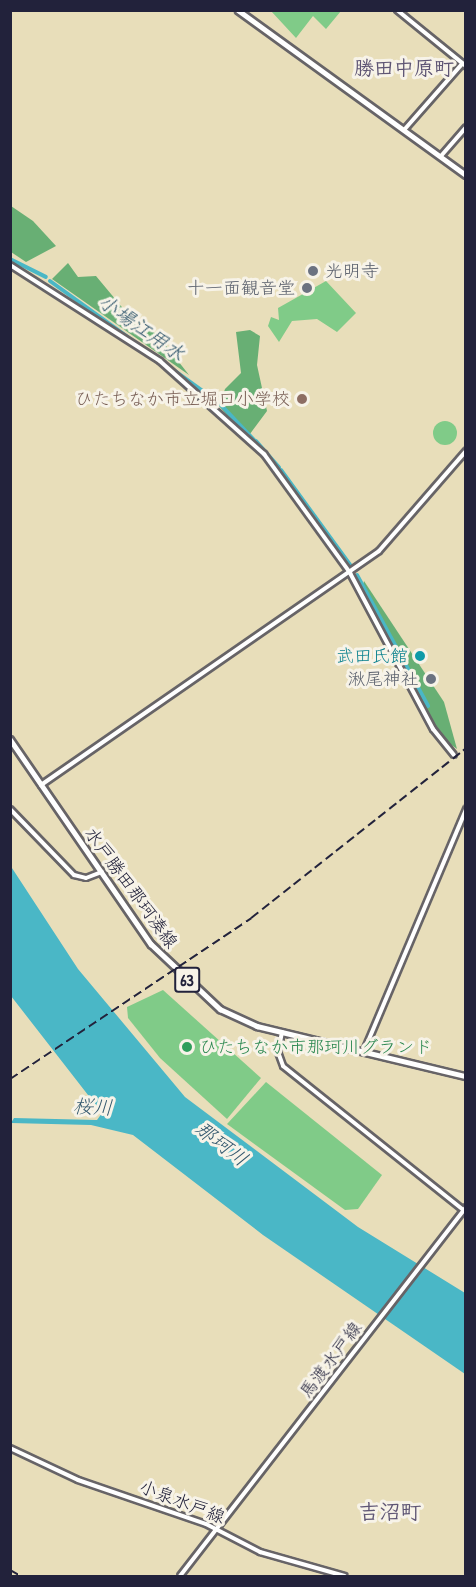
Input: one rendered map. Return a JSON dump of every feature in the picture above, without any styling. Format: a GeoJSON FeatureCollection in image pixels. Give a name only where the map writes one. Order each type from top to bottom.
{"type":"FeatureCollection","features":[{"type":"Feature","properties":{"kind":"main road"},"geometry":{"type":"LineString","coordinates":[[238,10],[465,175]]}},
{"type":"Feature","properties":{"kind":"main road","name":"水戸勝田那珂湊線"},"geometry":{"type":"LineString","coordinates":[[10,739],[158,952],[213,1003],[244,1022],[465,1076]]}},
{"type":"Feature","properties":{"kind":"street"},"geometry":{"type":"LineString","coordinates":[[397,10],[464,65],[404,130]]}},
{"type":"Feature","properties":{"kind":"street"},"geometry":{"type":"LineString","coordinates":[[441,156],[465,127]]}},
{"type":"Feature","properties":{"kind":"street"},"geometry":{"type":"LineString","coordinates":[[10,265],[160,361],[216,407],[264,454],[350,573],[433,729],[454,755]]}},
{"type":"Feature","properties":{"kind":"street"},"geometry":{"type":"LineString","coordinates":[[41,785],[350,573],[403,527],[465,451]]}},
{"type":"Feature","properties":{"kind":"street"},"geometry":{"type":"LineString","coordinates":[[10,809],[75,875],[86,878],[102,872]]}},
{"type":"Feature","properties":{"kind":"street"},"geometry":{"type":"LineString","coordinates":[[364,1051],[465,809]]}},
{"type":"Feature","properties":{"kind":"street"},"geometry":{"type":"LineString","coordinates":[[282,1032],[278,1052],[283,1066],[465,1210]]}},
{"type":"Feature","properties":{"kind":"street","name":"馬渡水戸線"},"geometry":{"type":"LineString","coordinates":[[180,1576],[465,1210]]}},
{"type":"Feature","properties":{"kind":"street","name":"小泉水戸線"},"geometry":{"type":"LineString","coordinates":[[10,1448],[78,1480],[218,1529],[260,1552],[345,1576]]}},
{"type":"Feature","properties":{"kind":"green space"},"geometry":{"type":"Polygon","coordinates":[[[271,11],[341,11],[326,29],[313,16],[296,38],[271,11]]]}},
{"type":"Feature","properties":{"kind":"green space"},"geometry":{"type":"Polygon","coordinates":[[[11,206],[33,221],[56,246],[26,262],[11,252],[11,206]]]}},
{"type":"Feature","properties":{"kind":"green space"},"geometry":{"type":"Polygon","coordinates":[[[68,263],[78,277],[96,276],[136,324],[157,334],[189,375],[52,279],[68,263]]]}},
{"type":"Feature","properties":{"kind":"green space"},"geometry":{"type":"Polygon","coordinates":[[[326,281],[356,313],[337,332],[317,319],[292,321],[279,342],[268,326],[271,317],[279,320],[278,308],[326,281]]]}},
{"type":"Feature","properties":{"kind":"green space"},"geometry":{"type":"Polygon","coordinates":[[[250,330],[260,336],[257,365],[267,411],[247,438],[219,406],[225,389],[241,373],[236,332],[250,330]]]}},
{"type":"Feature","properties":{"kind":"green space"},"geometry":{"type":"Polygon","coordinates":[[[445,421],[450,422],[456,428],[456,438],[450,444],[445,445],[440,444],[434,438],[433,433],[434,428],[440,422],[445,421]]]}},
{"type":"Feature","properties":{"kind":"green space"},"geometry":{"type":"Polygon","coordinates":[[[364,581],[444,702],[457,749],[439,736],[362,590],[364,581]]]}},
{"type":"Feature","properties":{"kind":"green space","name":"ひたちなか市那珂川グランド"},"geometry":{"type":"Polygon","coordinates":[[[163,990],[261,1078],[227,1119],[160,1058],[128,1018],[127,1007],[163,990]]]}},
{"type":"Feature","properties":{"kind":"green space"},"geometry":{"type":"Polygon","coordinates":[[[266,1082],[382,1175],[358,1209],[345,1210],[227,1124],[266,1082]]]}},
{"type":"Feature","properties":{"kind":"water","name":"那珂川"},"geometry":{"type":"Polygon","coordinates":[[[10,865],[78,969],[185,1097],[358,1227],[465,1293],[465,1374],[263,1235],[133,1135],[91,1125],[11,1123],[14,1118],[97,1120],[102,1113],[11,996],[10,865]]]}},
{"type":"Feature","properties":{"kind":"waterway","name":"小場江用水"},"geometry":{"type":"LineString","coordinates":[[10,259],[46,277]]}},
{"type":"Feature","properties":{"kind":"waterway","name":"小場江用水"},"geometry":{"type":"LineString","coordinates":[[50,281],[215,400]]}},
{"type":"Feature","properties":{"kind":"waterway","name":"小場江用水"},"geometry":{"type":"LineString","coordinates":[[221,405],[254,440]]}},
{"type":"Feature","properties":{"kind":"waterway","name":"小場江用水"},"geometry":{"type":"LineString","coordinates":[[256,441],[279,467]]}},
{"type":"Feature","properties":{"kind":"waterway","name":"小場江用水"},"geometry":{"type":"LineString","coordinates":[[281,470],[351,566]]}},
{"type":"Feature","properties":{"kind":"waterway","name":"小場江用水"},"geometry":{"type":"LineString","coordinates":[[357,575],[428,706]]}},
{"type":"Feature","properties":{"kind":"railway"},"geometry":{"type":"LineString","coordinates":[[10,1079],[251,918],[466,748]]}},
{"type":"Feature","properties":{"kind":"railway"},"geometry":{"type":"LineString","coordinates":[[10,1570],[21,1576]]}},
{"type":"Feature","properties":{"kind":"place","name":"光明寺"},"geometry":{"type":"Point","coordinates":[313,271]}},
{"type":"Feature","properties":{"kind":"place","name":"十一面観音堂"},"geometry":{"type":"Point","coordinates":[307,288]}},
{"type":"Feature","properties":{"kind":"place","name":"ひたちなか市立堀口小学校"},"geometry":{"type":"Point","coordinates":[302,399]}},
{"type":"Feature","properties":{"kind":"place","name":"武田氏館"},"geometry":{"type":"Point","coordinates":[420,656]}},
{"type":"Feature","properties":{"kind":"place","name":"湫尾神社"},"geometry":{"type":"Point","coordinates":[431,679]}},
{"type":"Feature","properties":{"kind":"place","name":"ひたちなか市那珂川グランド"},"geometry":{"type":"Point","coordinates":[187,1047]}},
{"type":"Feature","properties":{"kind":"district","name":"勝田中原町"},"geometry":{"type":"Point","coordinates":[404,67]}},
{"type":"Feature","properties":{"kind":"district","name":"吉沼町"},"geometry":{"type":"Point","coordinates":[390,1512]}},
{"type":"Feature","properties":{"kind":"water label","name":"桜川"},"geometry":{"type":"Point","coordinates":[93,1106]}}]}
